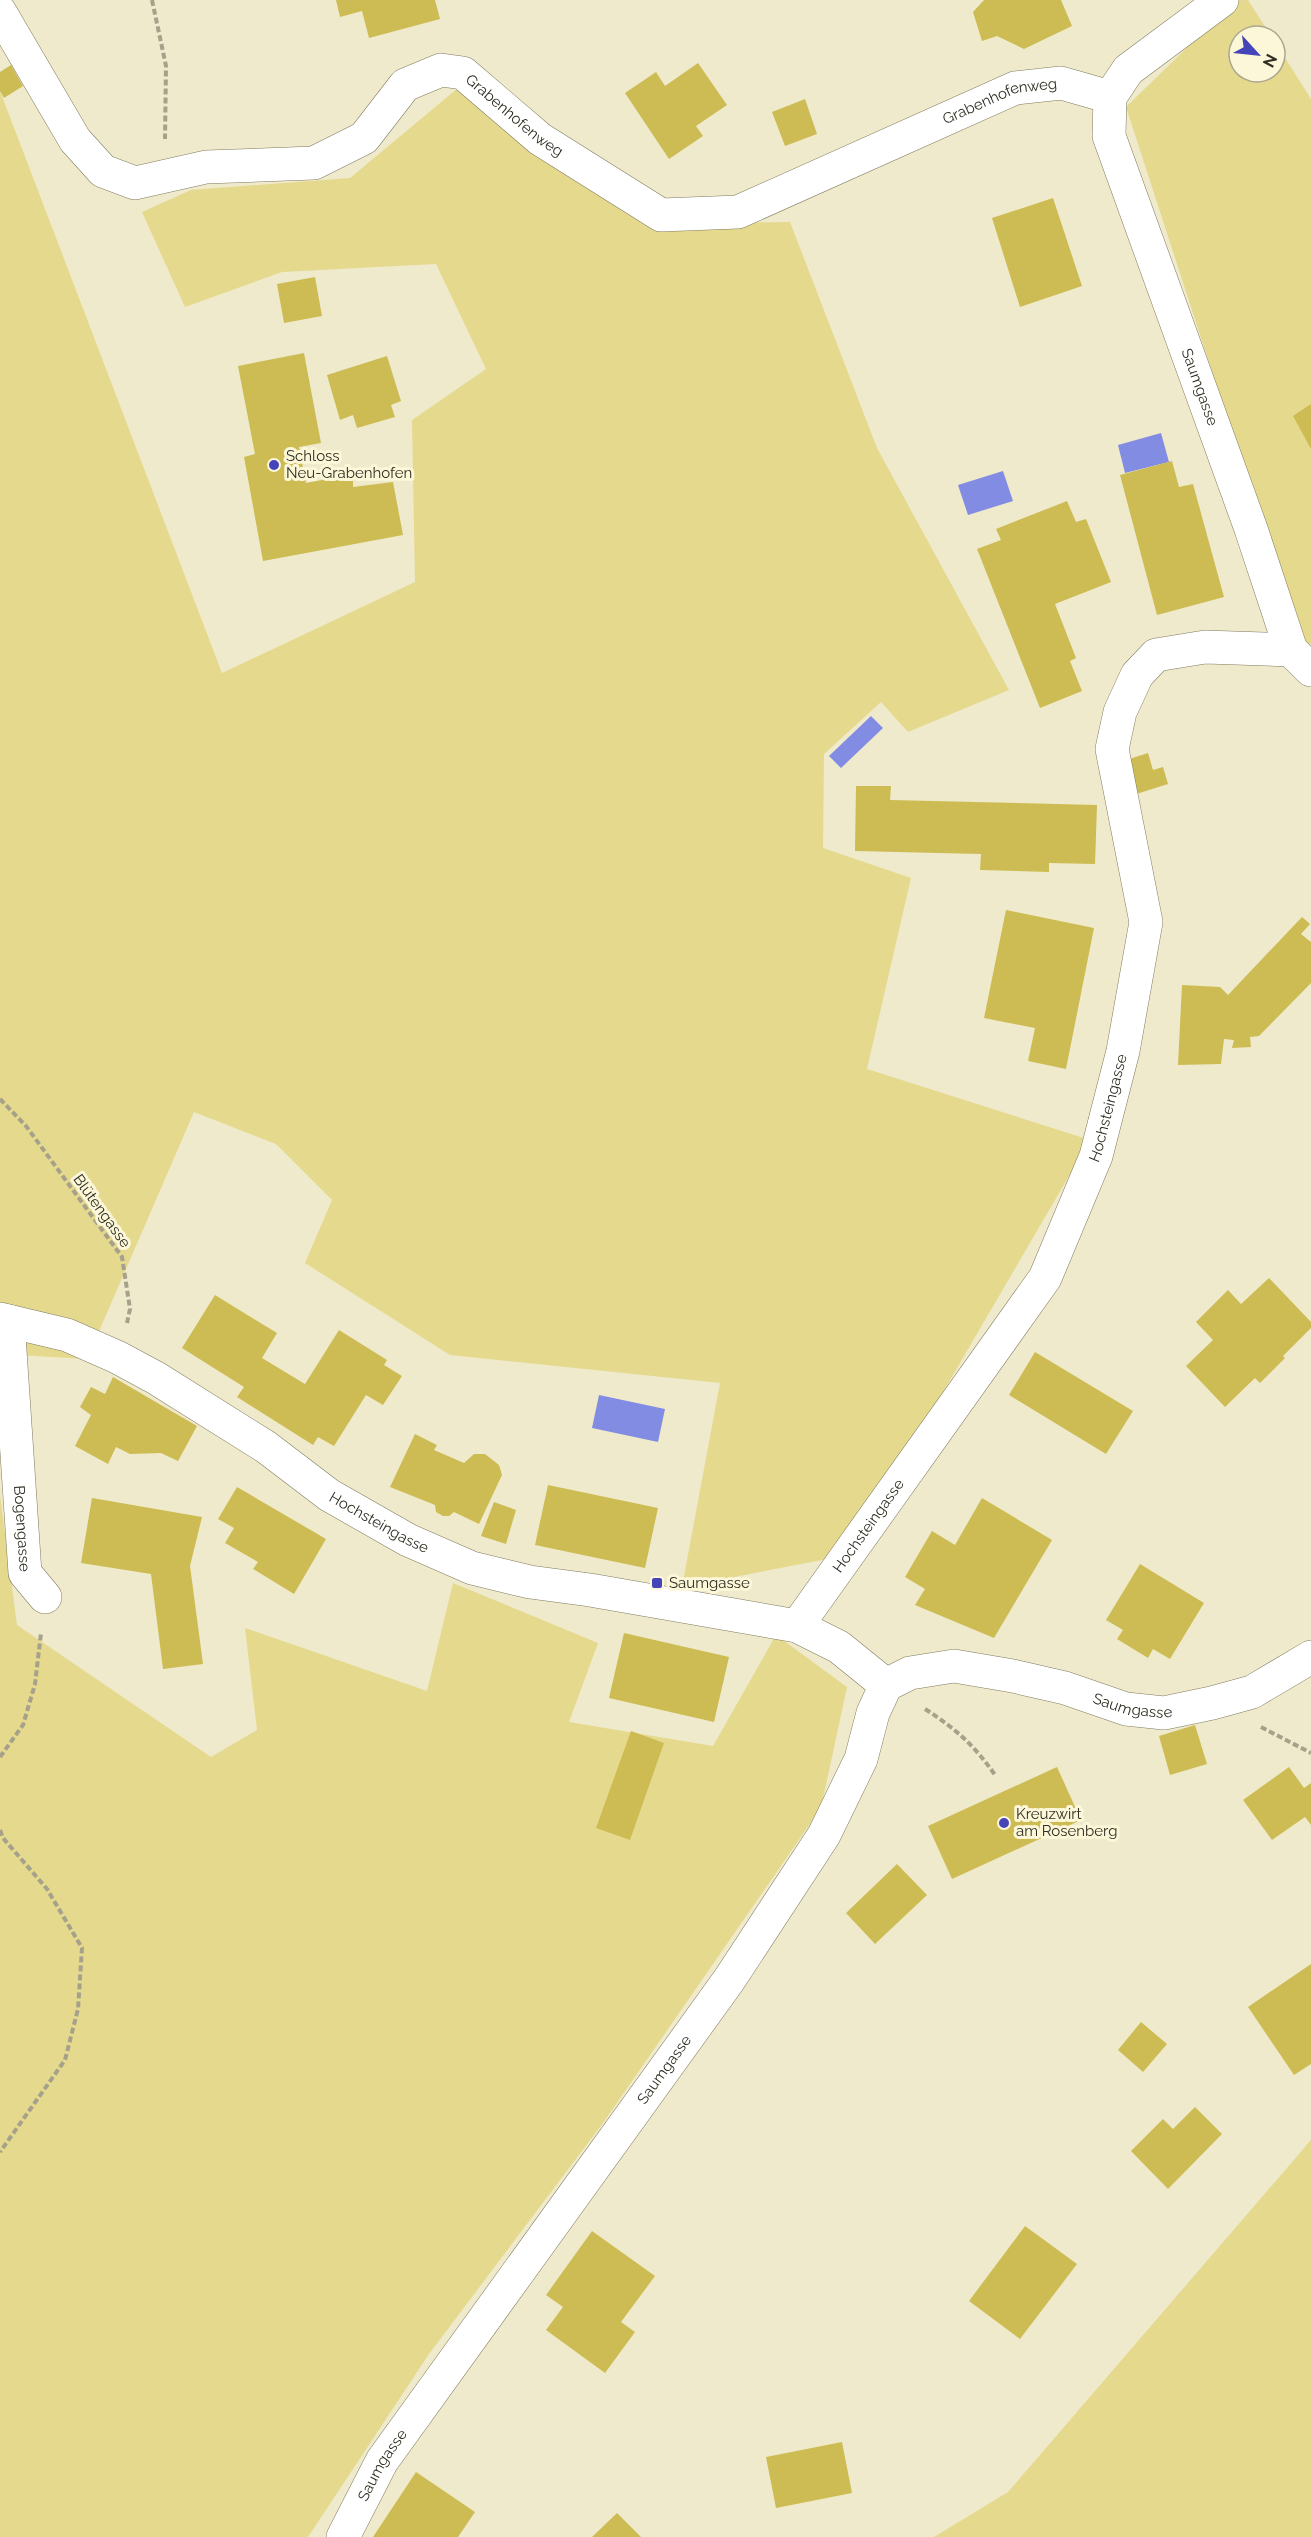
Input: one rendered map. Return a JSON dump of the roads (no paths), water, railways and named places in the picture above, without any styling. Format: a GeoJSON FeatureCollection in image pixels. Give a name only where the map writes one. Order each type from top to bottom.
{"type":"FeatureCollection","features":[{"type":"Feature","properties":{"kind":"street"},"geometry":{"type":"LineString","coordinates":[[1110,97],[1128,70],[1222,0]]}},
{"type":"Feature","properties":{"kind":"street","name":"Grabenhofenweg"},"geometry":{"type":"LineString","coordinates":[[0,12],[75,140],[103,171],[135,183],[206,167],[314,162],[364,138],[405,85],[441,70],[463,73],[540,138],[661,215],[738,212],[1015,88],[1061,83],[1110,97]]}},
{"type":"Feature","properties":{"kind":"street","name":"Saumgasse"},"geometry":{"type":"LineString","coordinates":[[1110,97],[1109,136],[1251,529],[1301,660]]}},
{"type":"Feature","properties":{"kind":"street","name":"Hochsteingasse"},"geometry":{"type":"LineString","coordinates":[[797,1626],[1045,1278],[1096,1156],[1123,1051],[1146,922],[1112,750],[1120,712],[1137,675],[1156,655],[1205,646],[1301,660]]}},
{"type":"Feature","properties":{"kind":"street","name":"Hochsteingasse"},"geometry":{"type":"LineString","coordinates":[[4,1320],[67,1335],[117,1357],[156,1378],[266,1447],[329,1495],[408,1540],[472,1568],[530,1582],[610,1593],[797,1626],[839,1647],[886,1685]]}},
{"type":"Feature","properties":{"kind":"street","name":"Bogengasse"},"geometry":{"type":"LineString","coordinates":[[4,1320],[25,1573],[45,1597]]}},
{"type":"Feature","properties":{"kind":"street","name":"Saumgasse"},"geometry":{"type":"LineString","coordinates":[[343,2537],[382,2461],[729,1980],[824,1835],[861,1759],[873,1713],[886,1685],[910,1673],[954,1666],[1065,1688],[1126,1709],[1164,1713],[1252,1692],[1311,1657]]}},
{"type":"Feature","properties":{"kind":"water"},"geometry":{"type":"Polygon","coordinates":[[[1161,433],[1169,462],[1125,473],[1118,445],[1161,433]]]}},
{"type":"Feature","properties":{"kind":"water"},"geometry":{"type":"Polygon","coordinates":[[[1003,471],[1013,501],[968,515],[958,485],[1003,471]]]}},
{"type":"Feature","properties":{"kind":"water"},"geometry":{"type":"Polygon","coordinates":[[[871,716],[883,728],[841,768],[829,756],[871,716]]]}},
{"type":"Feature","properties":{"kind":"water"},"geometry":{"type":"Polygon","coordinates":[[[599,1395],[665,1409],[658,1442],[592,1428],[599,1395]]]}},
{"type":"Feature","properties":{"kind":"place","name":"Schloss Neu-Grabenhofen"},"geometry":{"type":"Point","coordinates":[274,465]}},
{"type":"Feature","properties":{"kind":"place","name":"Saumgasse"},"geometry":{"type":"Point","coordinates":[657,1583]}},
{"type":"Feature","properties":{"kind":"place","name":"Kreuzwirt am Rosenberg"},"geometry":{"type":"Point","coordinates":[1004,1823]}}]}
